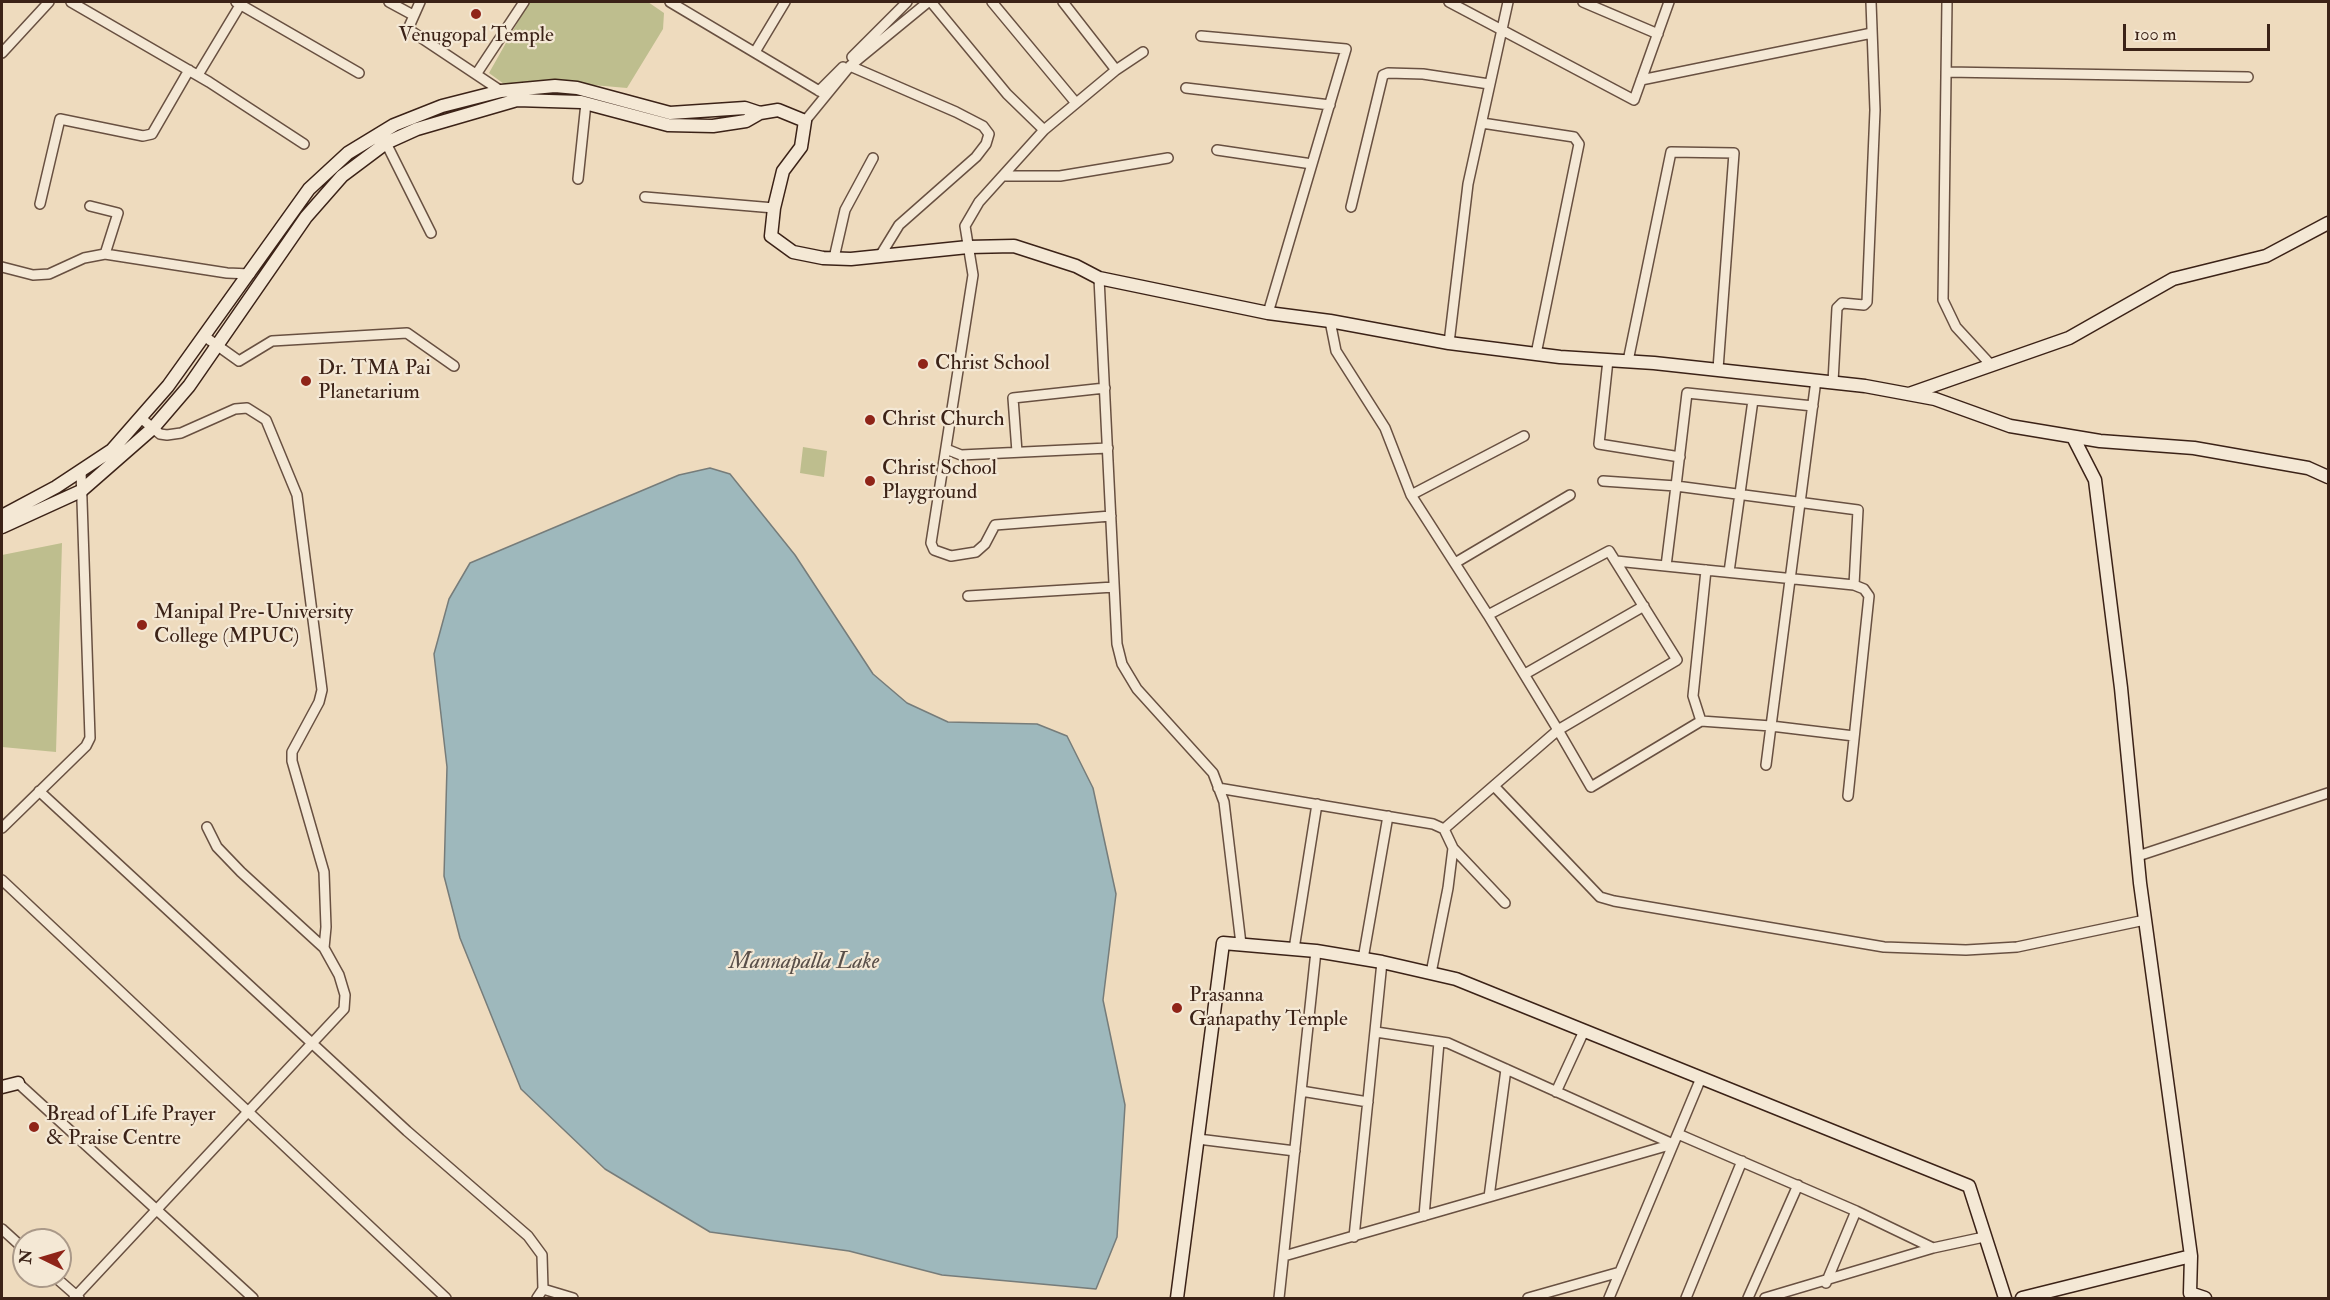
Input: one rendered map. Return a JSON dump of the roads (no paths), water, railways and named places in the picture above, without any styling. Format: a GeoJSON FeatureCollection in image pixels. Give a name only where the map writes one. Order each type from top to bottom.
{"type":"FeatureCollection","features":[{"type":"Feature","properties":{"kind":"main road"},"geometry":{"type":"LineString","coordinates":[[2,527],[81,491],[153,428],[189,386],[306,217],[342,176],[384,138],[417,114],[501,91],[555,86],[577,88],[670,113],[745,108],[760,113]]}},
{"type":"Feature","properties":{"kind":"main road"},"geometry":{"type":"LineString","coordinates":[[2,516],[81,471],[112,450],[142,419],[250,274],[309,189],[348,153],[384,138],[461,114],[517,100],[557,99],[586,103],[668,125],[713,126],[746,121],[760,113],[778,110],[805,121],[801,147],[783,171],[774,208],[771,236],[793,252],[834,258],[968,247],[1014,246],[1076,266],[1099,278],[1268,313],[1330,321],[1449,343],[1536,354],[1719,369],[1833,382],[1935,399],[2010,426],[2073,437],[2194,448],[2308,468],[2328,477]]}},
{"type":"Feature","properties":{"kind":"main road"},"geometry":{"type":"LineString","coordinates":[[1908,394],[2069,338],[2173,279],[2266,256],[2328,223]]}},
{"type":"Feature","properties":{"kind":"main road"},"geometry":{"type":"LineString","coordinates":[[2073,437],[2095,480],[2121,688],[2145,920],[2191,1257],[2190,1293],[2205,1299]]}},
{"type":"Feature","properties":{"kind":"main road"},"geometry":{"type":"LineString","coordinates":[[1177,1299],[1223,943],[1316,951],[1382,962],[1456,979],[1969,1186],[2005,1299]]}},
{"type":"Feature","properties":{"kind":"main road"},"geometry":{"type":"LineString","coordinates":[[2,1080],[18,1083]]}},
{"type":"Feature","properties":{"kind":"main road"},"geometry":{"type":"LineString","coordinates":[[2,1087],[18,1083]]}},
{"type":"Feature","properties":{"kind":"main road"},"geometry":{"type":"LineString","coordinates":[[2022,1299],[2191,1257]]}},
{"type":"Feature","properties":{"kind":"street"},"geometry":{"type":"LineString","coordinates":[[2,53],[49,2]]}},
{"type":"Feature","properties":{"kind":"street"},"geometry":{"type":"LineString","coordinates":[[71,2],[194,73],[304,144]]}},
{"type":"Feature","properties":{"kind":"street"},"geometry":{"type":"LineString","coordinates":[[40,204],[60,118],[143,136],[152,134],[240,2],[359,73]]}},
{"type":"Feature","properties":{"kind":"street"},"geometry":{"type":"LineString","coordinates":[[389,2],[413,15]]}},
{"type":"Feature","properties":{"kind":"street"},"geometry":{"type":"LineString","coordinates":[[420,2],[408,29],[501,91]]}},
{"type":"Feature","properties":{"kind":"street"},"geometry":{"type":"LineString","coordinates":[[477,73],[524,2]]}},
{"type":"Feature","properties":{"kind":"street"},"geometry":{"type":"LineString","coordinates":[[670,2],[823,93]]}},
{"type":"Feature","properties":{"kind":"street"},"geometry":{"type":"LineString","coordinates":[[755,52],[785,2]]}},
{"type":"Feature","properties":{"kind":"street"},"geometry":{"type":"LineString","coordinates":[[805,121],[823,93],[907,2]]}},
{"type":"Feature","properties":{"kind":"street"},"geometry":{"type":"LineString","coordinates":[[823,93],[850,66],[929,2],[1007,94],[1044,130]]}},
{"type":"Feature","properties":{"kind":"street"},"geometry":{"type":"LineString","coordinates":[[992,2],[1076,104]]}},
{"type":"Feature","properties":{"kind":"street"},"geometry":{"type":"LineString","coordinates":[[1063,2],[1116,70]]}},
{"type":"Feature","properties":{"kind":"street"},"geometry":{"type":"LineString","coordinates":[[1449,2],[1634,100],[1669,2]]}},
{"type":"Feature","properties":{"kind":"street"},"geometry":{"type":"LineString","coordinates":[[1449,343],[1461,227],[1489,84],[1508,2]]}},
{"type":"Feature","properties":{"kind":"street"},"geometry":{"type":"LineString","coordinates":[[1582,2],[1658,34]]}},
{"type":"Feature","properties":{"kind":"street"},"geometry":{"type":"LineString","coordinates":[[1833,382],[1837,308],[1842,303],[1864,305],[1867,302],[1875,110],[1871,2]]}},
{"type":"Feature","properties":{"kind":"street"},"geometry":{"type":"LineString","coordinates":[[1947,2],[1943,300],[1956,327],[1991,365]]}},
{"type":"Feature","properties":{"kind":"street"},"geometry":{"type":"LineString","coordinates":[[1641,80],[1872,33]]}},
{"type":"Feature","properties":{"kind":"street"},"geometry":{"type":"LineString","coordinates":[[1201,36],[1346,50],[1268,313]]}},
{"type":"Feature","properties":{"kind":"street"},"geometry":{"type":"LineString","coordinates":[[1111,516],[995,525],[985,544],[976,552],[951,556],[934,550],[931,543],[973,275],[965,226],[979,202],[1044,130],[1116,70],[1143,52]]}},
{"type":"Feature","properties":{"kind":"street"},"geometry":{"type":"LineString","coordinates":[[850,66],[956,112],[983,126],[989,134],[986,144],[976,157],[899,225],[880,256]]}},
{"type":"Feature","properties":{"kind":"street"},"geometry":{"type":"LineString","coordinates":[[1946,72],[2248,76]]}},
{"type":"Feature","properties":{"kind":"street"},"geometry":{"type":"LineString","coordinates":[[1351,207],[1383,75],[1388,73],[1423,74],[1489,84]]}},
{"type":"Feature","properties":{"kind":"street"},"geometry":{"type":"LineString","coordinates":[[1186,88],[1330,105]]}},
{"type":"Feature","properties":{"kind":"street"},"geometry":{"type":"LineString","coordinates":[[578,179],[586,103]]}},
{"type":"Feature","properties":{"kind":"street"},"geometry":{"type":"LineString","coordinates":[[1482,123],[1574,137],[1579,144],[1536,354]]}},
{"type":"Feature","properties":{"kind":"street"},"geometry":{"type":"LineString","coordinates":[[384,138],[431,233]]}},
{"type":"Feature","properties":{"kind":"street"},"geometry":{"type":"LineString","coordinates":[[1216,150],[1312,164]]}},
{"type":"Feature","properties":{"kind":"street"},"geometry":{"type":"LineString","coordinates":[[1628,361],[1671,152],[1734,153],[1719,369]]}},
{"type":"Feature","properties":{"kind":"street"},"geometry":{"type":"LineString","coordinates":[[834,258],[845,210],[873,158]]}},
{"type":"Feature","properties":{"kind":"street"},"geometry":{"type":"LineString","coordinates":[[1003,176],[1060,176],[1168,158]]}},
{"type":"Feature","properties":{"kind":"street"},"geometry":{"type":"LineString","coordinates":[[645,197],[774,208]]}},
{"type":"Feature","properties":{"kind":"street"},"geometry":{"type":"LineString","coordinates":[[90,206],[118,213],[105,254]]}},
{"type":"Feature","properties":{"kind":"street"},"geometry":{"type":"LineString","coordinates":[[2,267],[33,275],[50,274],[84,258],[105,254],[227,273],[250,274]]}},
{"type":"Feature","properties":{"kind":"street"},"geometry":{"type":"LineString","coordinates":[[1099,278],[1117,644],[1122,664],[1137,689],[1213,773],[1224,802],[1241,944]]}},
{"type":"Feature","properties":{"kind":"street"},"geometry":{"type":"LineString","coordinates":[[1330,321],[1336,351],[1385,428],[1411,495],[1488,615],[1591,788],[1701,721],[1771,726],[1854,736]]}},
{"type":"Feature","properties":{"kind":"street"},"geometry":{"type":"LineString","coordinates":[[204,336],[239,361],[272,341],[407,333],[454,366]]}},
{"type":"Feature","properties":{"kind":"street"},"geometry":{"type":"LineString","coordinates":[[1608,360],[1599,444],[1680,457]]}},
{"type":"Feature","properties":{"kind":"street"},"geometry":{"type":"LineString","coordinates":[[1767,765],[1816,380]]}},
{"type":"Feature","properties":{"kind":"street"},"geometry":{"type":"LineString","coordinates":[[1017,452],[1013,398],[1105,388]]}},
{"type":"Feature","properties":{"kind":"street"},"geometry":{"type":"LineString","coordinates":[[1666,566],[1687,393],[1813,406]]}},
{"type":"Feature","properties":{"kind":"street"},"geometry":{"type":"LineString","coordinates":[[1729,572],[1753,400]]}},
{"type":"Feature","properties":{"kind":"street"},"geometry":{"type":"LineString","coordinates":[[142,419],[160,434],[181,433],[235,409],[247,408],[266,420],[297,495],[322,690],[319,702],[292,752],[292,761],[324,872],[326,927],[324,948]]}},
{"type":"Feature","properties":{"kind":"street"},"geometry":{"type":"LineString","coordinates":[[1411,495],[1524,436]]}},
{"type":"Feature","properties":{"kind":"street"},"geometry":{"type":"LineString","coordinates":[[946,449],[961,455],[1108,448]]}},
{"type":"Feature","properties":{"kind":"street"},"geometry":{"type":"LineString","coordinates":[[2,828],[86,746],[92,729],[81,471]]}},
{"type":"Feature","properties":{"kind":"street"},"geometry":{"type":"LineString","coordinates":[[1603,482],[1676,486],[1858,510],[1854,585]]}},
{"type":"Feature","properties":{"kind":"street"},"geometry":{"type":"LineString","coordinates":[[1455,563],[1570,495]]}},
{"type":"Feature","properties":{"kind":"street"},"geometry":{"type":"LineString","coordinates":[[1444,829],[1558,730],[1677,660],[1609,551],[1488,615]]}},
{"type":"Feature","properties":{"kind":"street"},"geometry":{"type":"LineString","coordinates":[[1616,561],[1854,585],[1864,589],[1869,596],[1848,796]]}},
{"type":"Feature","properties":{"kind":"street"},"geometry":{"type":"LineString","coordinates":[[1701,721],[1693,696],[1706,570]]}},
{"type":"Feature","properties":{"kind":"street"},"geometry":{"type":"LineString","coordinates":[[968,596],[1114,587]]}},
{"type":"Feature","properties":{"kind":"street"},"geometry":{"type":"LineString","coordinates":[[1524,674],[1644,606]]}},
{"type":"Feature","properties":{"kind":"street"},"geometry":{"type":"LineString","coordinates":[[1494,786],[1600,897],[1614,901],[1884,947],[1966,950],[2017,947],[2145,920]]}},
{"type":"Feature","properties":{"kind":"street"},"geometry":{"type":"LineString","coordinates":[[1218,788],[1433,824],[1444,829],[1453,848],[1505,903]]}},
{"type":"Feature","properties":{"kind":"street"},"geometry":{"type":"LineString","coordinates":[[39,792],[528,1236],[542,1255],[543,1289],[537,1299]]}},
{"type":"Feature","properties":{"kind":"street"},"geometry":{"type":"LineString","coordinates":[[2138,856],[2328,793]]}},
{"type":"Feature","properties":{"kind":"street"},"geometry":{"type":"LineString","coordinates":[[1294,949],[1317,804]]}},
{"type":"Feature","properties":{"kind":"street"},"geometry":{"type":"LineString","coordinates":[[1363,959],[1388,816]]}},
{"type":"Feature","properties":{"kind":"street"},"geometry":{"type":"LineString","coordinates":[[76,1298],[155,1210],[344,1009],[345,995],[339,975],[324,948],[241,872],[217,847],[207,827]]}},
{"type":"Feature","properties":{"kind":"street"},"geometry":{"type":"LineString","coordinates":[[1431,974],[1448,888],[1453,848]]}},
{"type":"Feature","properties":{"kind":"street"},"geometry":{"type":"LineString","coordinates":[[2,880],[446,1299]]}},
{"type":"Feature","properties":{"kind":"street"},"geometry":{"type":"LineString","coordinates":[[1279,1299],[1316,951]]}},
{"type":"Feature","properties":{"kind":"street"},"geometry":{"type":"LineString","coordinates":[[1354,1237],[1382,962]]}},
{"type":"Feature","properties":{"kind":"street"},"geometry":{"type":"LineString","coordinates":[[1556,1092],[1584,1031]]}},
{"type":"Feature","properties":{"kind":"street"},"geometry":{"type":"LineString","coordinates":[[1376,1032],[1439,1042],[1506,1069],[1674,1144]]}},
{"type":"Feature","properties":{"kind":"street"},"geometry":{"type":"LineString","coordinates":[[1424,1216],[1439,1042]]}},
{"type":"Feature","properties":{"kind":"street"},"geometry":{"type":"LineString","coordinates":[[1490,1197],[1506,1069]]}},
{"type":"Feature","properties":{"kind":"street"},"geometry":{"type":"LineString","coordinates":[[1609,1299],[1701,1078]]}},
{"type":"Feature","properties":{"kind":"street"},"geometry":{"type":"LineString","coordinates":[[18,1083],[253,1299]]}},
{"type":"Feature","properties":{"kind":"street"},"geometry":{"type":"LineString","coordinates":[[1301,1091],[1368,1102]]}},
{"type":"Feature","properties":{"kind":"street"},"geometry":{"type":"LineString","coordinates":[[1678,1134],[1798,1185],[1933,1248]]}},
{"type":"Feature","properties":{"kind":"street"},"geometry":{"type":"LineString","coordinates":[[1198,1139],[1295,1151]]}},
{"type":"Feature","properties":{"kind":"street"},"geometry":{"type":"LineString","coordinates":[[1284,1256],[1674,1144]]}},
{"type":"Feature","properties":{"kind":"street"},"geometry":{"type":"LineString","coordinates":[[1686,1299],[1742,1161]]}},
{"type":"Feature","properties":{"kind":"street"},"geometry":{"type":"LineString","coordinates":[[1748,1299],[1798,1185]]}},
{"type":"Feature","properties":{"kind":"street"},"geometry":{"type":"LineString","coordinates":[[1826,1282],[1856,1211]]}},
{"type":"Feature","properties":{"kind":"street"},"geometry":{"type":"LineString","coordinates":[[1766,1299],[1933,1248],[1984,1236]]}},
{"type":"Feature","properties":{"kind":"street"},"geometry":{"type":"LineString","coordinates":[[1528,1299],[1620,1272]]}},
{"type":"Feature","properties":{"kind":"street"},"geometry":{"type":"LineString","coordinates":[[543,1289],[573,1299]]}},
{"type":"Feature","properties":{"kind":"water","name":"Mannapalla Lake"},"geometry":{"type":"Polygon","coordinates":[[[710,468],[730,474],[795,555],[873,674],[907,703],[948,722],[1037,724],[1067,736],[1093,788],[1116,894],[1103,1000],[1125,1105],[1117,1237],[1096,1289],[942,1275],[849,1251],[710,1232],[605,1169],[521,1089],[460,938],[444,876],[447,767],[434,654],[449,599],[470,563],[679,475],[710,468]]]}},
{"type":"Feature","properties":{"kind":"place","name":"Venugopal Temple"},"geometry":{"type":"Point","coordinates":[476,14]}},
{"type":"Feature","properties":{"kind":"place","name":"Christ School"},"geometry":{"type":"Point","coordinates":[923,364]}},
{"type":"Feature","properties":{"kind":"place","name":"Dr. TMA Pai Planetarium"},"geometry":{"type":"Point","coordinates":[306,381]}},
{"type":"Feature","properties":{"kind":"place","name":"Christ Church"},"geometry":{"type":"Point","coordinates":[870,420]}},
{"type":"Feature","properties":{"kind":"place","name":"Christ School Playground"},"geometry":{"type":"Point","coordinates":[870,481]}},
{"type":"Feature","properties":{"kind":"place","name":"Manipal Pre-University College (MPUC)"},"geometry":{"type":"Point","coordinates":[142,625]}},
{"type":"Feature","properties":{"kind":"place","name":"Prasanna Ganapathy Temple"},"geometry":{"type":"Point","coordinates":[1177,1008]}},
{"type":"Feature","properties":{"kind":"place","name":"Bread of Life Prayer & Praise Centre"},"geometry":{"type":"Point","coordinates":[34,1127]}}]}
